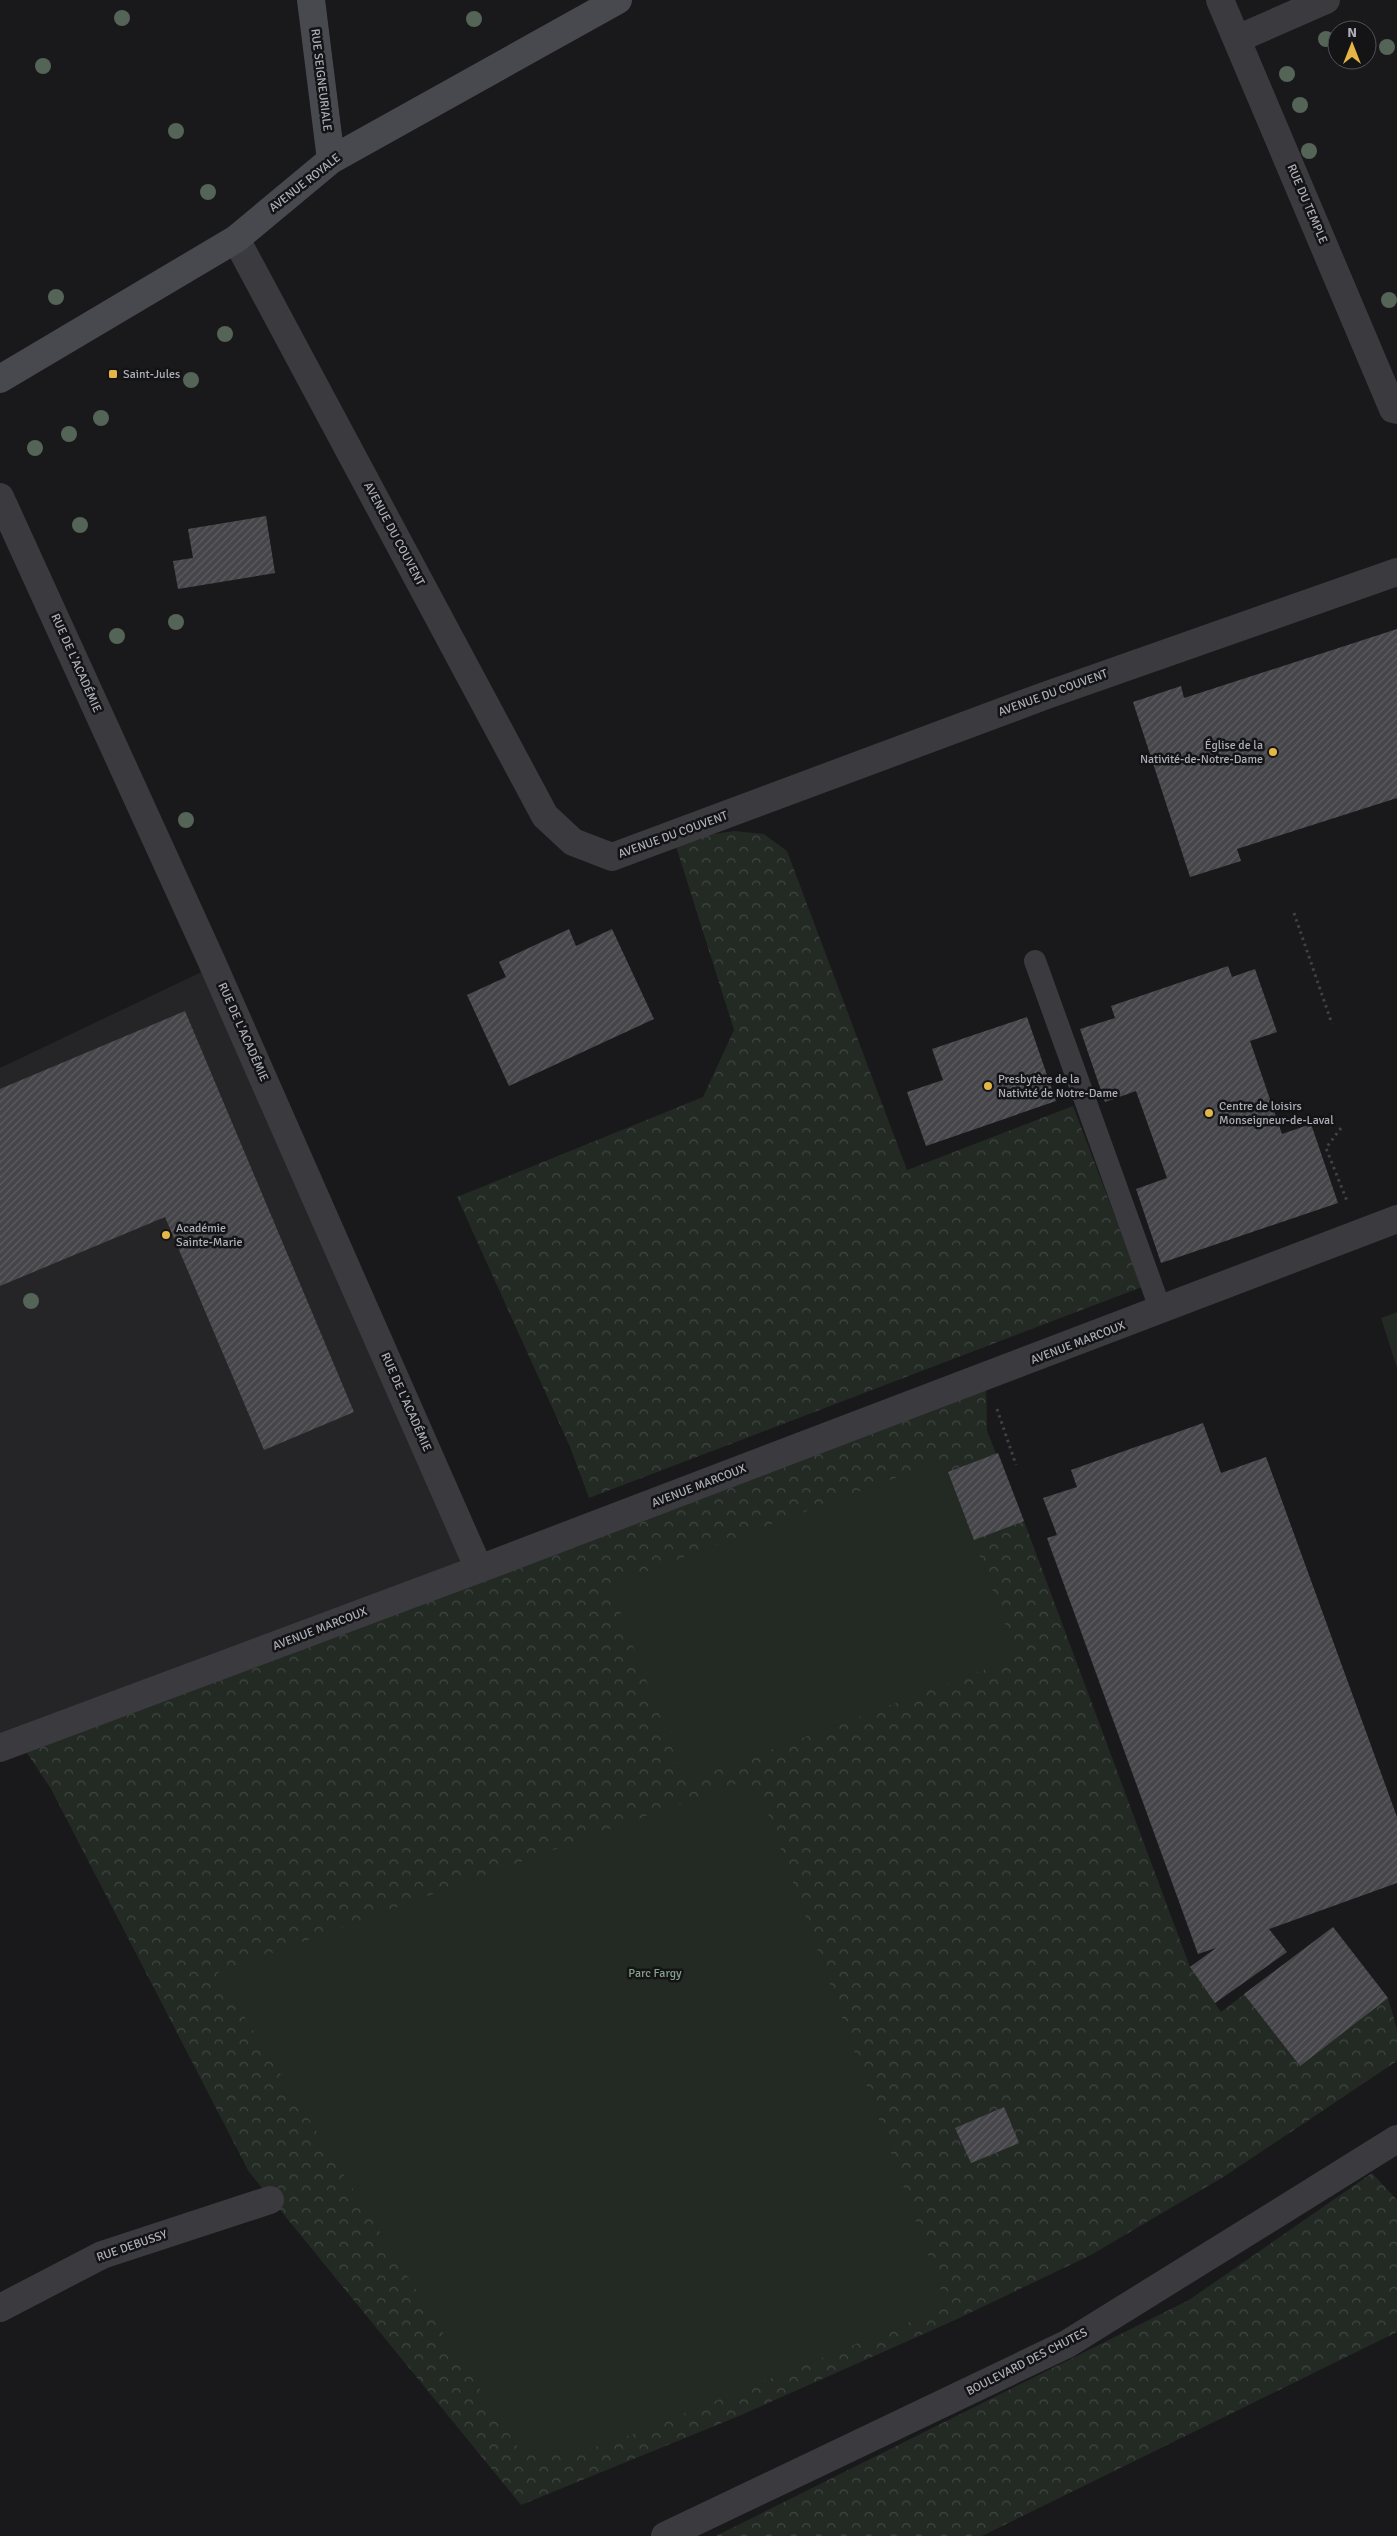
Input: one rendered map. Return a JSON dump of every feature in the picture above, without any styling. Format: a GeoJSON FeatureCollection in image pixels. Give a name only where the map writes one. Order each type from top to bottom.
{"type":"FeatureCollection","features":[{"type":"Feature","properties":{"kind":"main road","name":"RUE SEIGNEURIALE"},"geometry":{"type":"LineString","coordinates":[[311,0],[331,160]]}},
{"type":"Feature","properties":{"kind":"main road","name":"AVENUE ROYALE"},"geometry":{"type":"LineString","coordinates":[[0,379],[236,239],[331,160],[618,0]]}},
{"type":"Feature","properties":{"kind":"street","name":"RUE DU TEMPLE"},"geometry":{"type":"LineString","coordinates":[[1220,0],[1395,409]]}},
{"type":"Feature","properties":{"kind":"street"},"geometry":{"type":"LineString","coordinates":[[1237,39],[1326,0]]}},
{"type":"Feature","properties":{"kind":"street","name":"AVENUE DU COUVENT"},"geometry":{"type":"LineString","coordinates":[[236,239],[545,816],[573,842],[612,857],[1047,695],[1397,572]]}},
{"type":"Feature","properties":{"kind":"street","name":"RUE DE L'ACADÉMIE"},"geometry":{"type":"LineString","coordinates":[[0,497],[211,960],[479,1569]]}},
{"type":"Feature","properties":{"kind":"street","name":"AVENUE MARCOUX"},"geometry":{"type":"LineString","coordinates":[[0,1748],[986,1378],[1397,1220]]}},
{"type":"Feature","properties":{"kind":"street","name":"BOULEVARD DES CHUTES"},"geometry":{"type":"LineString","coordinates":[[665,2536],[1067,2344],[1397,2139]]}},
{"type":"Feature","properties":{"kind":"street","name":"RUE DEBUSSY"},"geometry":{"type":"LineString","coordinates":[[0,2308],[102,2255],[270,2200]]}},
{"type":"Feature","properties":{"kind":"lane"},"geometry":{"type":"LineString","coordinates":[[1035,961],[1161,1311]]}},
{"type":"Feature","properties":{"kind":"path"},"geometry":{"type":"LineString","coordinates":[[1294,913],[1332,1024]]}},
{"type":"Feature","properties":{"kind":"path"},"geometry":{"type":"LineString","coordinates":[[1341,1128],[1326,1148],[1360,1234]]}},
{"type":"Feature","properties":{"kind":"path"},"geometry":{"type":"LineString","coordinates":[[986,1378],[1016,1465]]}},
{"type":"Feature","properties":{"kind":"shaded area","name":"Académie Sainte-Marie"},"geometry":{"type":"Polygon","coordinates":[[[214,966],[479,1569],[0,1748],[0,1068],[214,966]]]}},
{"type":"Feature","properties":{"kind":"green space"},"geometry":{"type":"Polygon","coordinates":[[[734,831],[764,834],[787,851],[907,1170],[1073,1106],[1142,1287],[589,1498],[570,1447],[457,1197],[703,1097],[734,1030],[674,840],[734,831]]]}},
{"type":"Feature","properties":{"kind":"green space"},"geometry":{"type":"Polygon","coordinates":[[[1397,1312],[1397,1368],[1381,1318],[1397,1312]]]}},
{"type":"Feature","properties":{"kind":"green space","name":"Parc Fargy"},"geometry":{"type":"Polygon","coordinates":[[[986,1377],[987,1431],[1024,1521],[1190,1967],[1221,2012],[1333,1927],[1388,1998],[1397,2029],[1397,2061],[1225,2176],[1091,2255],[953,2321],[739,2416],[521,2505],[249,2172],[51,1789],[19,1741],[986,1377]]]}},
{"type":"Feature","properties":{"kind":"green space"},"geometry":{"type":"Polygon","coordinates":[[[943,1460],[1018,1657],[685,1782],[610,1585],[943,1460]]]}},
{"type":"Feature","properties":{"kind":"green space"},"geometry":{"type":"Polygon","coordinates":[[[734,1784],[761,1794],[947,2307],[631,2435],[577,2453],[519,2449],[452,2347],[217,1973],[734,1784]]]}},
{"type":"Feature","properties":{"kind":"green space"},"geometry":{"type":"Polygon","coordinates":[[[1372,2173],[1397,2200],[1397,2332],[982,2536],[716,2536],[1189,2300],[1372,2173]]]}},
{"type":"Feature","properties":{"kind":"building"},"geometry":{"type":"Polygon","coordinates":[[[266,516],[275,573],[178,589],[173,561],[193,558],[188,529],[266,516]]]}},
{"type":"Feature","properties":{"kind":"building","name":"Église de la Nativité-de-Notre-Dame"},"geometry":{"type":"Polygon","coordinates":[[[1397,629],[1397,798],[1237,849],[1241,861],[1190,877],[1133,702],[1181,686],[1184,698],[1397,629]]]}},
{"type":"Feature","properties":{"kind":"building"},"geometry":{"type":"Polygon","coordinates":[[[569,929],[576,946],[612,929],[654,1019],[509,1086],[467,995],[506,977],[499,962],[569,929]]]}},
{"type":"Feature","properties":{"kind":"building","name":"Centre de loisirs Monseigneur-de-Laval"},"geometry":{"type":"Polygon","coordinates":[[[1228,966],[1232,977],[1255,969],[1277,1032],[1250,1041],[1282,1134],[1311,1124],[1338,1203],[1161,1263],[1136,1189],[1167,1178],[1136,1091],[1105,1102],[1080,1029],[1115,1018],[1111,1006],[1228,966]]]}},
{"type":"Feature","properties":{"kind":"building"},"geometry":{"type":"Polygon","coordinates":[[[185,1011],[354,1412],[264,1450],[165,1217],[0,1286],[0,1089],[185,1011]]]}},
{"type":"Feature","properties":{"kind":"building","name":"Presbytère de la Nativité de Notre-Dame"},"geometry":{"type":"Polygon","coordinates":[[[1027,1017],[1056,1101],[926,1146],[907,1092],[943,1080],[932,1049],[1027,1017]]]}},
{"type":"Feature","properties":{"kind":"building"},"geometry":{"type":"Polygon","coordinates":[[[1203,1423],[1221,1473],[1266,1457],[1397,1817],[1397,1883],[1269,1929],[1287,1952],[1215,2003],[1190,1967],[1216,1948],[1198,1954],[1047,1538],[1057,1535],[1043,1498],[1077,1487],[1071,1470],[1203,1423]]]}},
{"type":"Feature","properties":{"kind":"building"},"geometry":{"type":"Polygon","coordinates":[[[998,1453],[1024,1521],[974,1540],[948,1472],[998,1453]]]}},
{"type":"Feature","properties":{"kind":"building"},"geometry":{"type":"Polygon","coordinates":[[[1333,1927],[1388,1998],[1300,2066],[1244,1994],[1333,1927]]]}},
{"type":"Feature","properties":{"kind":"building"},"geometry":{"type":"Polygon","coordinates":[[[1004,2107],[1019,2143],[971,2163],[955,2128],[1004,2107]]]}},
{"type":"Feature","properties":{"kind":"place","name":"Saint-Jules"},"geometry":{"type":"Point","coordinates":[113,374]}},
{"type":"Feature","properties":{"kind":"place","name":"Église de la Nativité-de-Notre-Dame"},"geometry":{"type":"Point","coordinates":[1273,752]}},
{"type":"Feature","properties":{"kind":"place","name":"Presbytère de la Nativité de Notre-Dame"},"geometry":{"type":"Point","coordinates":[988,1086]}},
{"type":"Feature","properties":{"kind":"place","name":"Centre de loisirs Monseigneur-de-Laval"},"geometry":{"type":"Point","coordinates":[1209,1113]}},
{"type":"Feature","properties":{"kind":"place","name":"Académie Sainte-Marie"},"geometry":{"type":"Point","coordinates":[166,1235]}}]}
